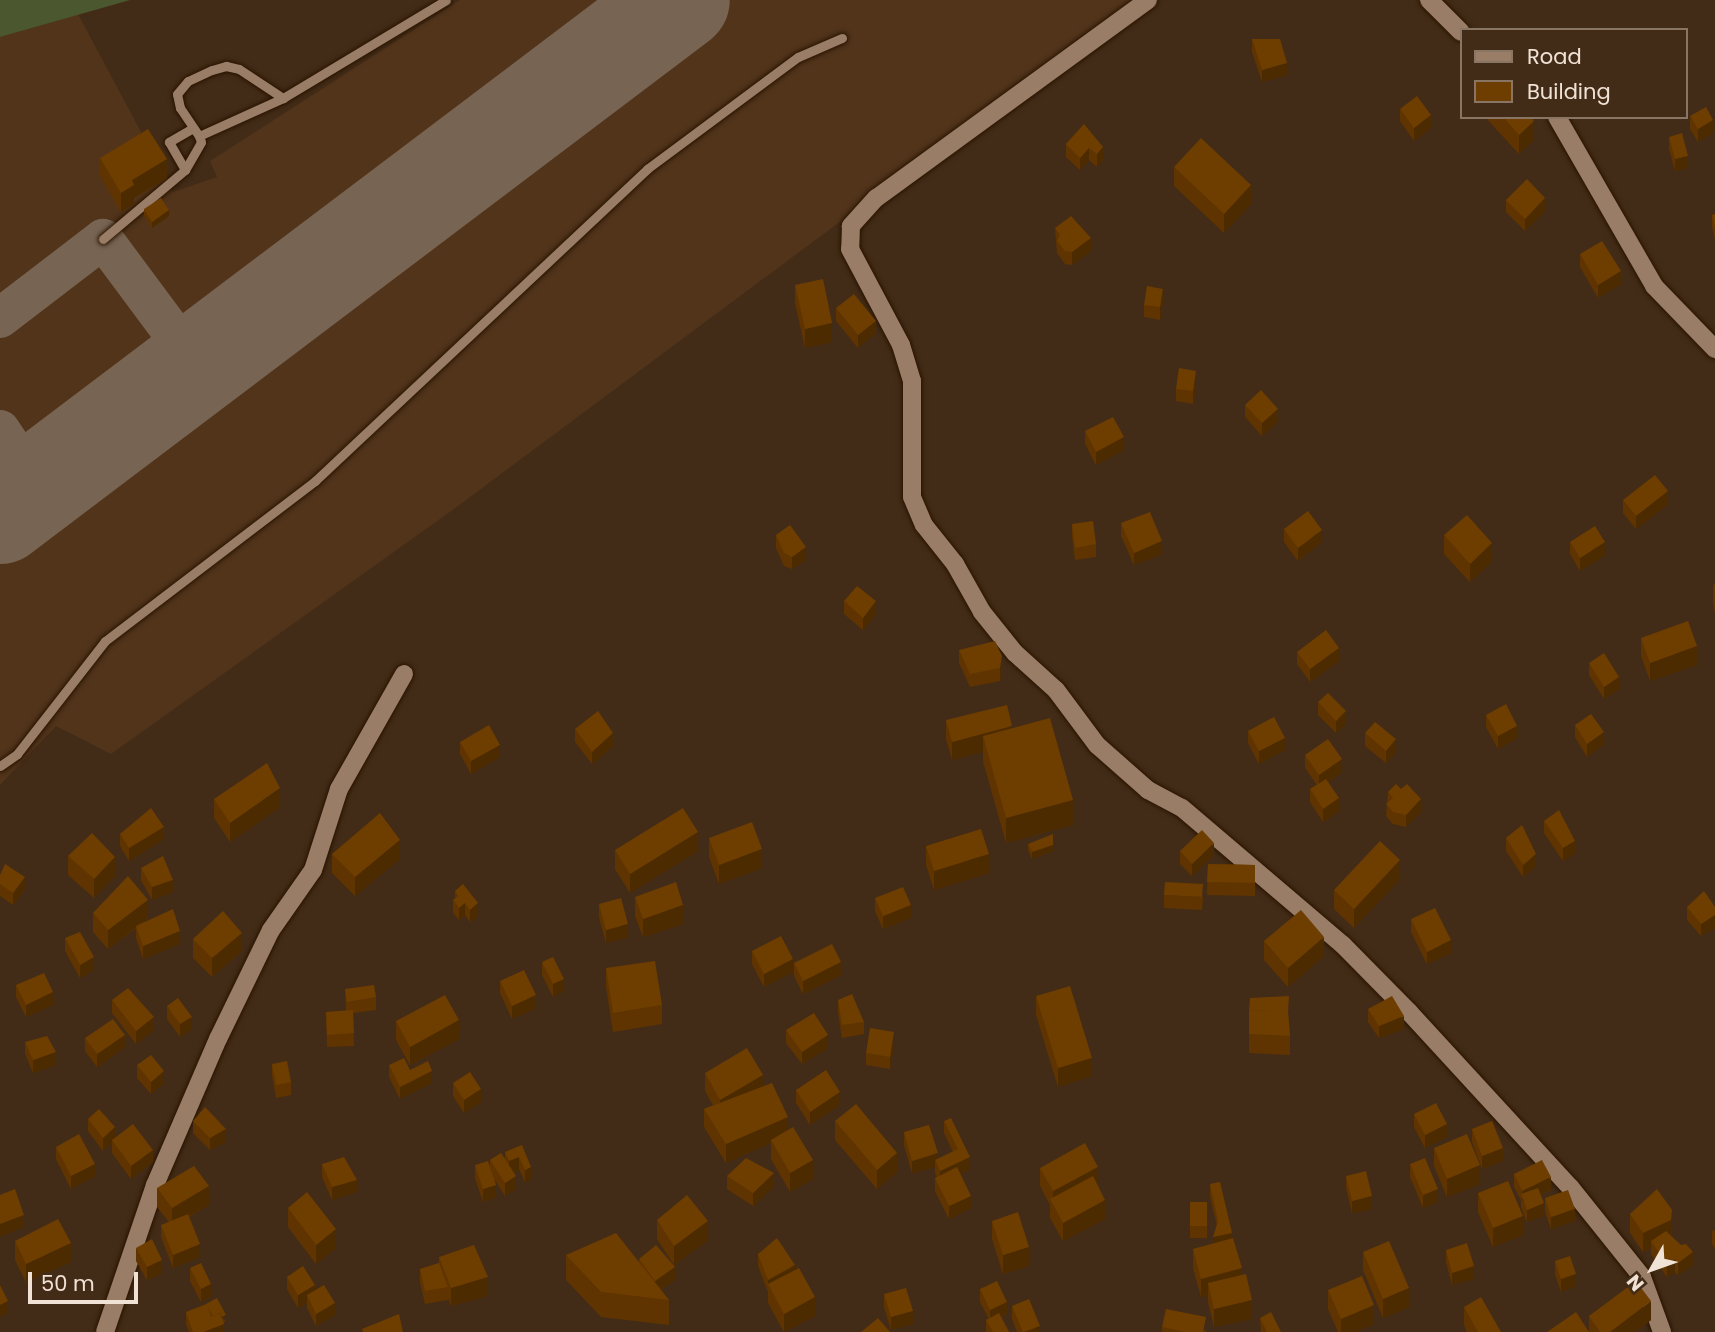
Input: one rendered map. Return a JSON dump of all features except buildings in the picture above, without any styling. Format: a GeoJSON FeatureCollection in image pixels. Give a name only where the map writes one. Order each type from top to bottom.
{"type":"FeatureCollection","features":[{"type":"Feature","properties":{"kind":"street"},"geometry":{"type":"LineString","coordinates":[[1148,0],[876,198],[851,226],[850,249],[901,345],[912,381],[912,498],[924,525],[955,564],[982,612],[1015,653],[1056,690],[1097,745],[1139,784],[1182,808],[1343,945],[1409,1012],[1570,1187],[1642,1277],[1662,1332]]}},
{"type":"Feature","properties":{"kind":"street"},"geometry":{"type":"LineString","coordinates":[[1429,0],[1460,31]]}},
{"type":"Feature","properties":{"kind":"street"},"geometry":{"type":"LineString","coordinates":[[1558,119],[1654,286],[1715,349]]}},
{"type":"Feature","properties":{"kind":"street"},"geometry":{"type":"LineString","coordinates":[[105,1332],[155,1185],[218,1039],[271,930],[313,870],[339,789],[404,674]]}},
{"type":"Feature","properties":{"kind":"lane"},"geometry":{"type":"LineString","coordinates":[[184,170],[169,142],[283,98],[446,0]]}},
{"type":"Feature","properties":{"kind":"lane"},"geometry":{"type":"LineString","coordinates":[[0,766],[17,754],[105,640],[315,481],[647,169],[797,57],[842,38]]}},
{"type":"Feature","properties":{"kind":"lane"},"geometry":{"type":"LineString","coordinates":[[103,239],[184,170],[201,142],[177,94],[188,81],[226,66],[239,69],[283,98]]}},
{"type":"Feature","properties":{"kind":"shaded area"},"geometry":{"type":"Polygon","coordinates":[[[460,0],[1138,0],[454,509],[111,754],[56,726],[0,785],[0,37],[78,14],[173,192],[217,177],[210,161],[460,0]]]}},
{"type":"Feature","properties":{"kind":"green space"},"geometry":{"type":"Polygon","coordinates":[[[0,0],[130,0],[0,37],[0,0]]]}},
{"type":"Feature","properties":{"kind":"taxiway"},"geometry":{"type":"LineString","coordinates":[[0,318],[103,239],[195,363]]}},
{"type":"Feature","properties":{"kind":"taxiway"},"geometry":{"type":"LineString","coordinates":[[0,430],[37,485]]}},
{"type":"Feature","properties":{"kind":"runway"},"geometry":{"type":"LineString","coordinates":[[0,514],[680,0]]}}]}
